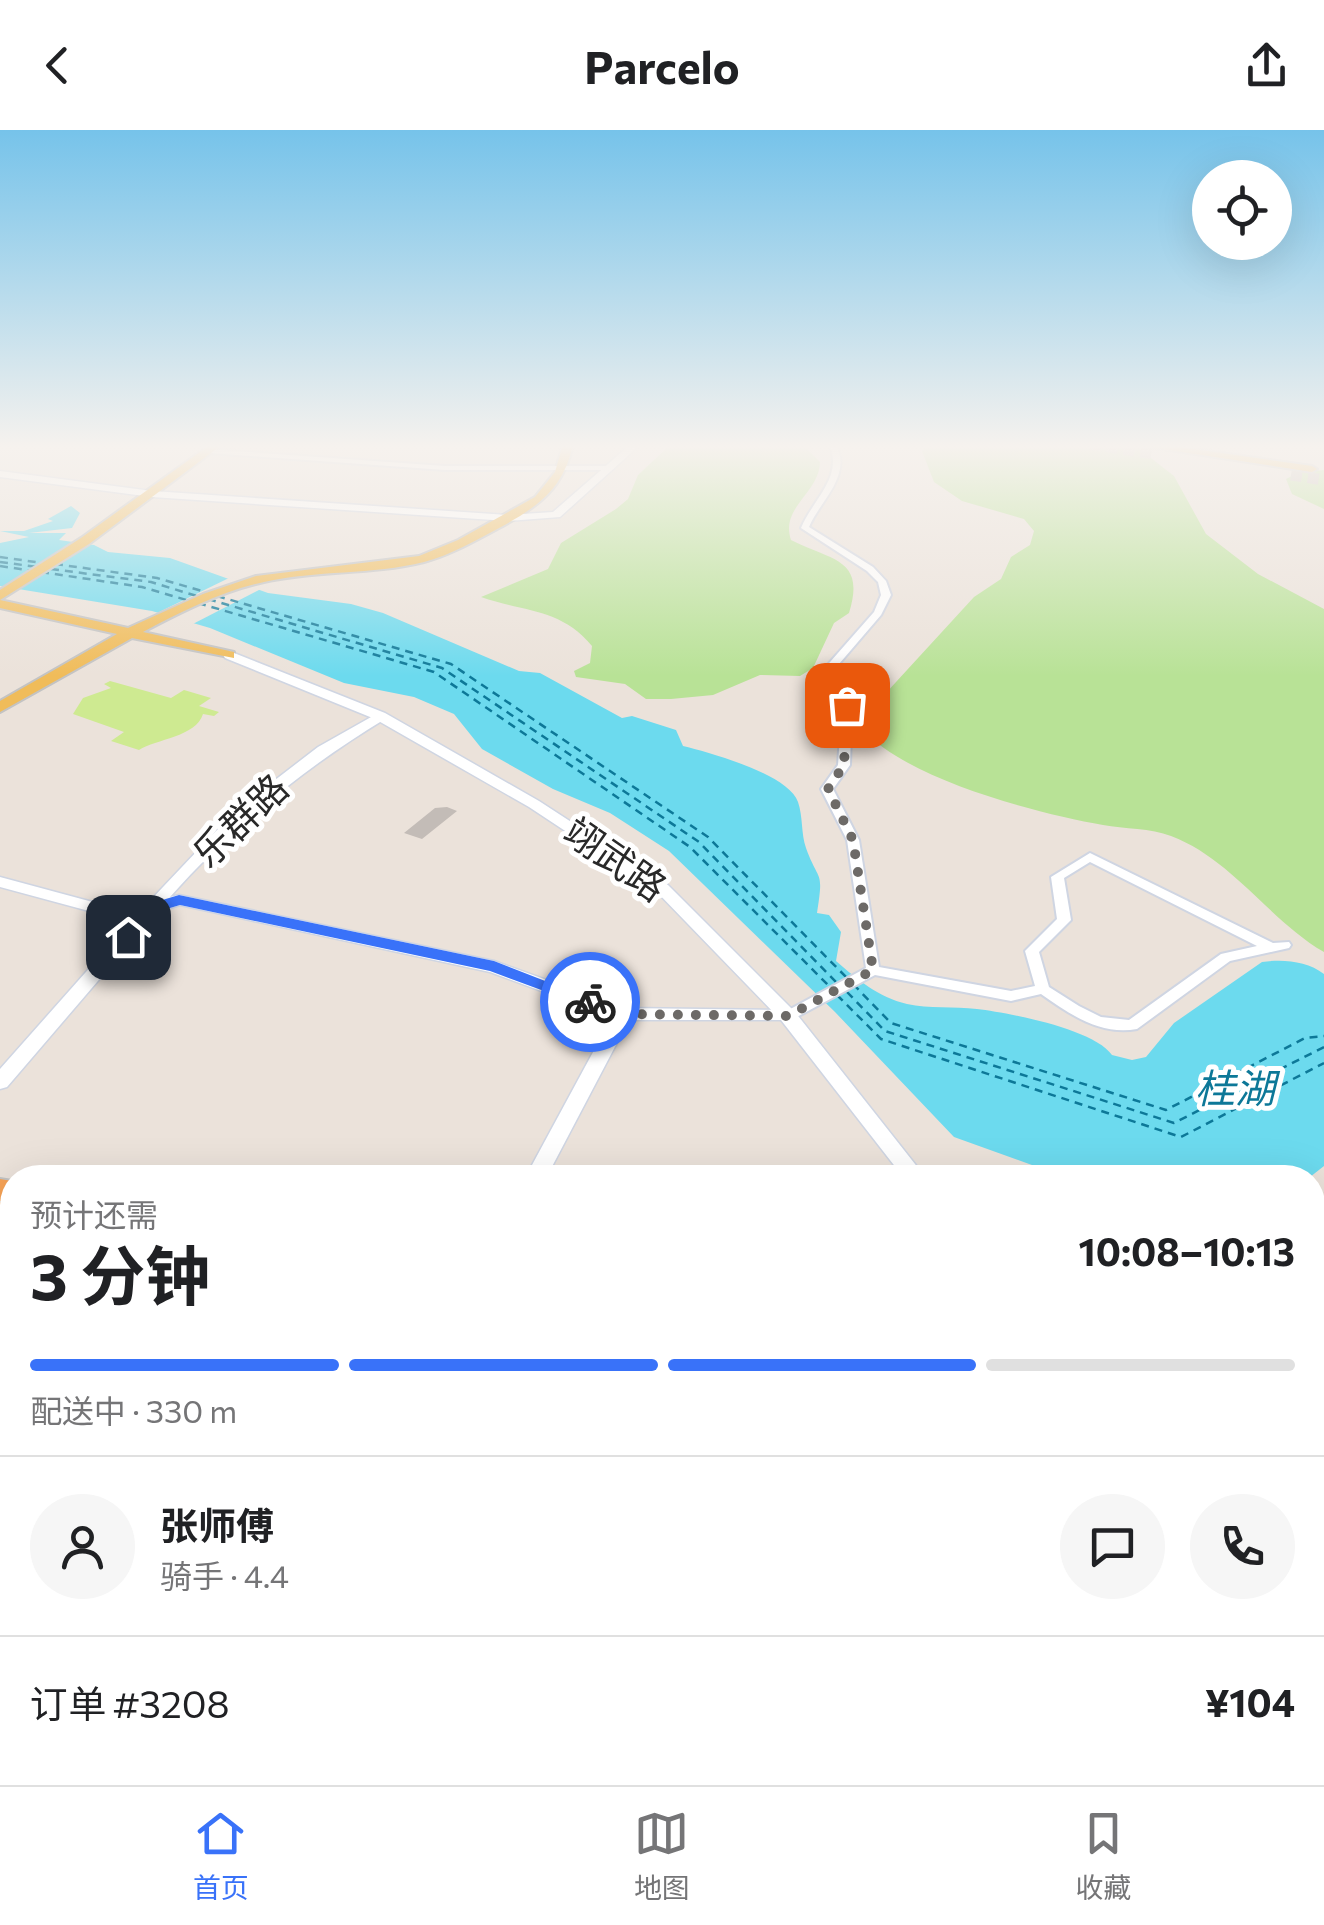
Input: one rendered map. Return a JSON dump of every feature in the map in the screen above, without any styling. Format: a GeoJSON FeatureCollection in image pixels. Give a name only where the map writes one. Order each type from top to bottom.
{"type":"FeatureCollection","features":[{"type":"Feature","properties":{"kind":"main road"},"geometry":{"type":"LineString","coordinates":[[2,597],[110,521]]}},
{"type":"Feature","properties":{"kind":"main road"},"geometry":{"type":"LineString","coordinates":[[0,707],[147,631],[256,582],[432,556],[502,521]]}},
{"type":"Feature","properties":{"kind":"main road","name":"翊武路"},"geometry":{"type":"LineString","coordinates":[[2,597],[147,631],[228,655]]}},
{"type":"Feature","properties":{"kind":"main road"},"geometry":{"type":"LineString","coordinates":[[0,715],[147,631]]}},
{"type":"Feature","properties":{"kind":"street"},"geometry":{"type":"LineString","coordinates":[[808,521],[805,528],[870,569],[882,581],[886,595],[878,613],[821,678],[847,705],[844,765],[828,789],[853,840],[873,970]]}},
{"type":"Feature","properties":{"kind":"street","name":"翊武路"},"geometry":{"type":"LineString","coordinates":[[228,655],[380,716],[534,804],[662,888],[788,1016],[906,1165]]}},
{"type":"Feature","properties":{"kind":"street","name":"乐群路"},"geometry":{"type":"LineString","coordinates":[[0,1082],[155,908],[278,781],[380,716]]}},
{"type":"Feature","properties":{"kind":"street"},"geometry":{"type":"LineString","coordinates":[[0,882],[126,916],[179,900],[494,966],[623,1014],[788,1016],[873,970],[1011,996],[1043,990],[1080,1015],[1113,1027],[1132,1025],[1226,957],[1278,947],[1090,857],[1057,877],[1064,920],[1032,951],[1043,990]]}},
{"type":"Feature","properties":{"kind":"street"},"geometry":{"type":"LineString","coordinates":[[541,1165],[623,1014]]}},
{"type":"Feature","properties":{"kind":"green space"},"geometry":{"type":"Polygon","coordinates":[[[596,521],[790,521],[791,540],[832,558],[849,571],[853,595],[849,613],[834,623],[813,668],[800,676],[760,675],[713,695],[646,699],[625,684],[576,677],[574,671],[590,663],[592,646],[568,624],[481,597],[548,569],[561,543],[596,521]]]}},
{"type":"Feature","properties":{"kind":"green space"},"geometry":{"type":"Polygon","coordinates":[[[1026,521],[1199,521],[1206,534],[1258,574],[1324,609],[1324,952],[1193,846],[1163,833],[1075,820],[975,792],[910,764],[863,730],[885,694],[974,597],[1001,579],[1011,557],[1030,545],[1034,531],[1026,521]]]}},
{"type":"Feature","properties":{"kind":"green space"},"geometry":{"type":"Polygon","coordinates":[[[110,681],[171,698],[184,690],[211,698],[199,706],[219,712],[214,716],[203,714],[184,733],[139,750],[111,741],[124,732],[73,714],[83,698],[111,688],[104,684],[110,681]]]}},
{"type":"Feature","properties":{"kind":"water","name":"桂湖"},"geometry":{"type":"Polygon","coordinates":[[[52,521],[76,521],[72,528],[29,533],[66,533],[59,540],[94,545],[108,552],[170,558],[268,593],[351,604],[383,613],[519,671],[540,673],[622,718],[632,716],[676,730],[683,746],[747,766],[780,782],[800,807],[804,843],[820,882],[817,913],[829,915],[841,932],[836,961],[869,987],[897,1001],[1029,1018],[1088,1037],[1112,1055],[1132,1060],[1146,1057],[1174,1023],[1262,962],[1310,966],[1324,974],[1324,1165],[1032,1165],[954,1137],[835,1012],[669,851],[610,813],[553,789],[482,749],[454,714],[414,697],[344,683],[210,628],[152,611],[0,586],[0,543],[29,537],[0,531],[24,531],[52,521]]]}},
{"type":"Feature","properties":{"kind":"pier"},"geometry":{"type":"Polygon","coordinates":[[[231,577],[261,589],[187,627],[151,616],[231,577]]]}},
{"type":"Feature","properties":{"kind":"building"},"geometry":{"type":"Polygon","coordinates":[[[435,808],[457,811],[422,839],[404,833],[435,808]]]}},
{"type":"Feature","properties":{"kind":"ferry route"},"geometry":{"type":"LineString","coordinates":[[0,557],[42,563]]}},
{"type":"Feature","properties":{"kind":"ferry route"},"geometry":{"type":"LineString","coordinates":[[0,562],[38,567]]}},
{"type":"Feature","properties":{"kind":"ferry route"},"geometry":{"type":"LineString","coordinates":[[55,564],[157,578],[209,593]]}},
{"type":"Feature","properties":{"kind":"ferry route"},"geometry":{"type":"LineString","coordinates":[[0,566],[33,571]]}},
{"type":"Feature","properties":{"kind":"ferry route"},"geometry":{"type":"LineString","coordinates":[[51,569],[151,582],[200,597]]}},
{"type":"Feature","properties":{"kind":"ferry route"},"geometry":{"type":"LineString","coordinates":[[41,572],[142,587],[190,601]]}},
{"type":"Feature","properties":{"kind":"ferry route"},"geometry":{"type":"LineString","coordinates":[[217,596],[451,664],[708,837],[847,978]]}},
{"type":"Feature","properties":{"kind":"ferry route"},"geometry":{"type":"LineString","coordinates":[[208,599],[442,668],[699,842],[837,983]]}},
{"type":"Feature","properties":{"kind":"ferry route"},"geometry":{"type":"LineString","coordinates":[[198,603],[434,672],[690,847],[832,989]]}},
{"type":"Feature","properties":{"kind":"ferry route"},"geometry":{"type":"LineString","coordinates":[[853,984],[891,1023],[1166,1110],[1305,1038],[1324,1036]]}},
{"type":"Feature","properties":{"kind":"ferry route"},"geometry":{"type":"LineString","coordinates":[[847,992],[885,1031],[1174,1123],[1324,1047]]}},
{"type":"Feature","properties":{"kind":"ferry route"},"geometry":{"type":"LineString","coordinates":[[837,995],[881,1039],[1181,1137],[1324,1063]]}},
{"type":"Feature","properties":{"kind":"way so far"},"geometry":{"type":"LineString","coordinates":[[590,1002],[623,1014],[788,1016],[873,970],[862,920],[853,840],[828,789],[844,765],[847,705]]}},
{"type":"Feature","properties":{"kind":"route"},"geometry":{"type":"LineString","coordinates":[[128,937],[155,908],[179,900],[494,966],[590,1002]]}}]}
